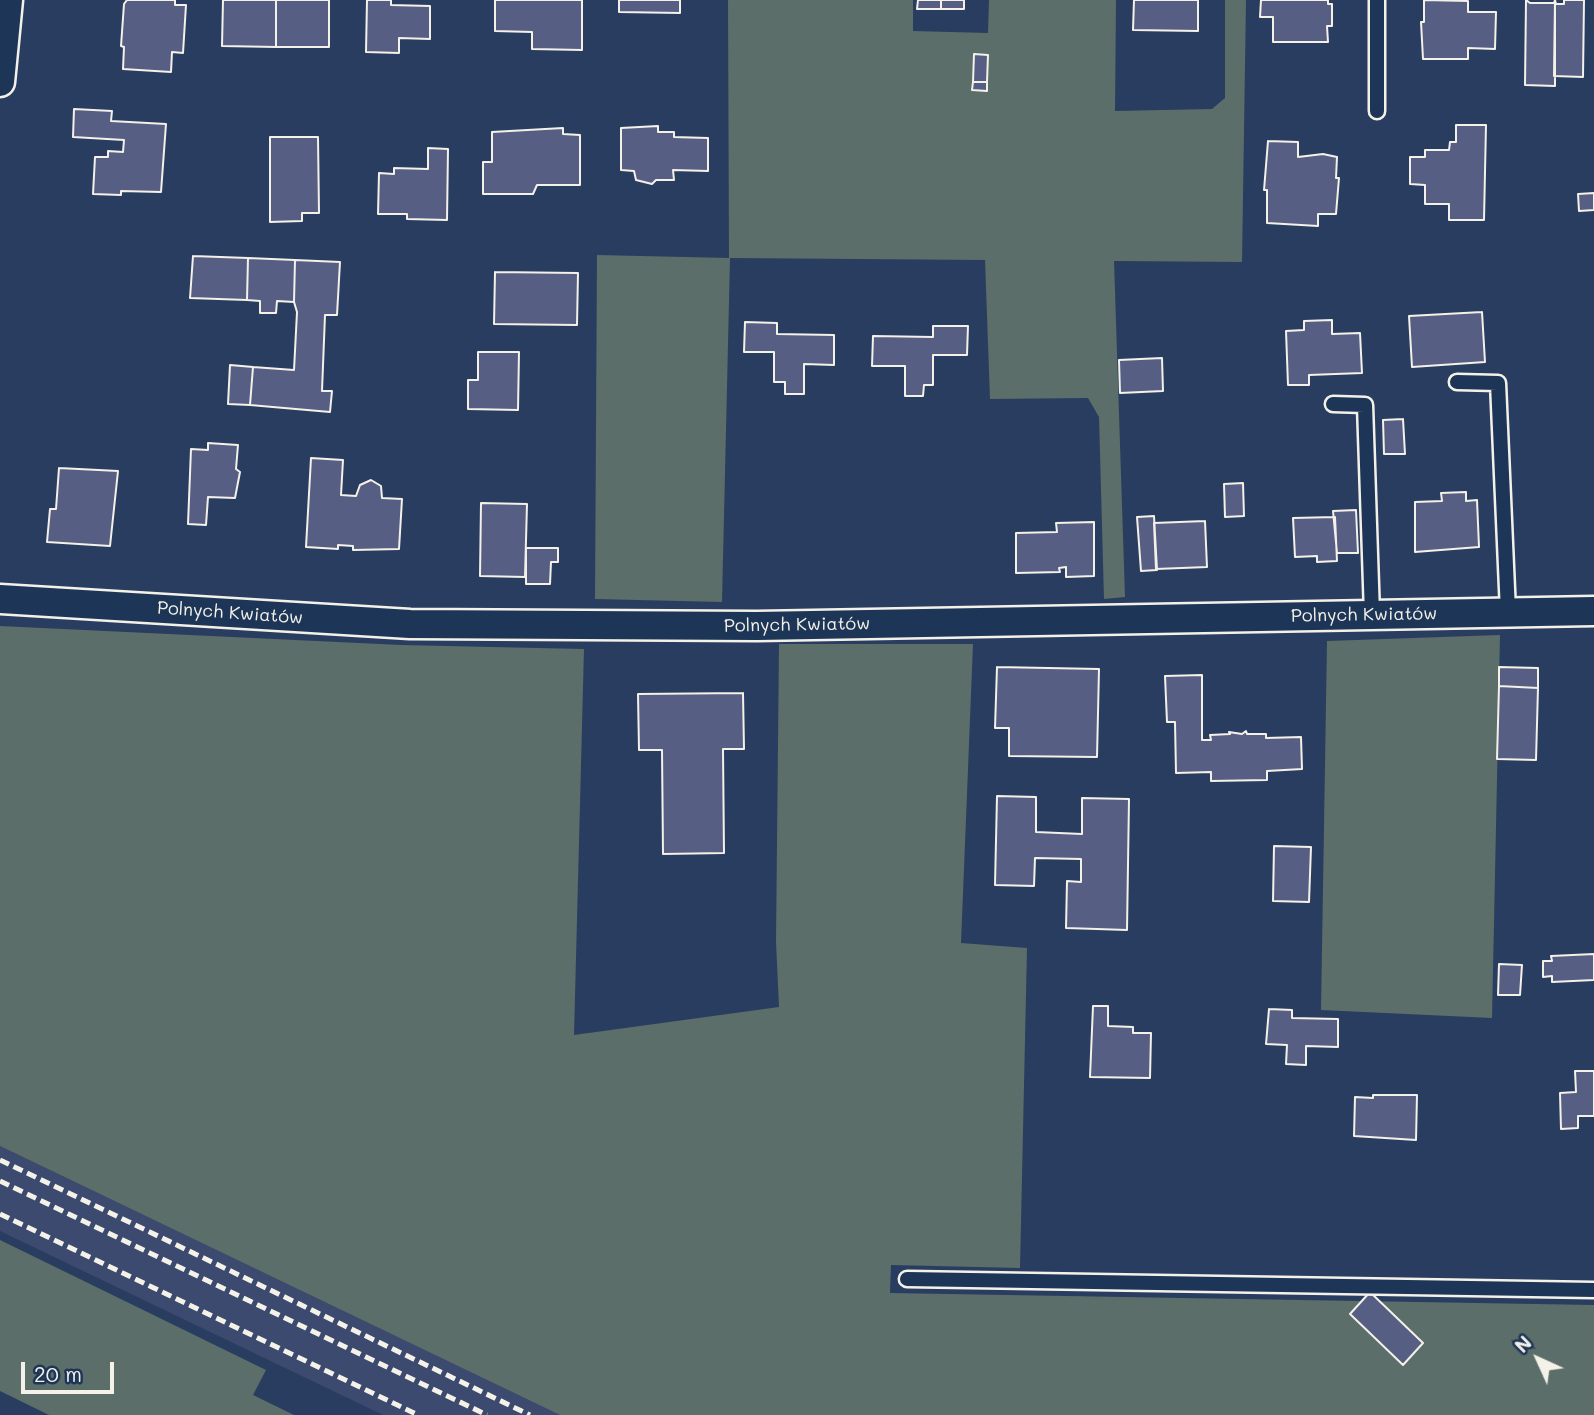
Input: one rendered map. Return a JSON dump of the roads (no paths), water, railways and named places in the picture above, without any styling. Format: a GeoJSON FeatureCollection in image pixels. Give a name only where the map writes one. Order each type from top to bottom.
{"type":"FeatureCollection","features":[{"type":"Feature","properties":{"kind":"street"},"geometry":{"type":"LineString","coordinates":[[0,82],[8,0]]}},
{"type":"Feature","properties":{"kind":"street","name":"Polnych Kwiatów"},"geometry":{"type":"LineString","coordinates":[[0,599],[410,624],[757,626],[1594,611]]}},
{"type":"Feature","properties":{"kind":"lane"},"geometry":{"type":"LineString","coordinates":[[1377,0],[1377,111]]}},
{"type":"Feature","properties":{"kind":"lane"},"geometry":{"type":"LineString","coordinates":[[1457,382],[1498,383],[1508,612]]}},
{"type":"Feature","properties":{"kind":"lane"},"geometry":{"type":"LineString","coordinates":[[1334,404],[1365,405],[1372,615]]}},
{"type":"Feature","properties":{"kind":"lane"},"geometry":{"type":"LineString","coordinates":[[906,1279],[1594,1290]]}},
{"type":"Feature","properties":{"kind":"railway"},"geometry":{"type":"LineString","coordinates":[[0,1160],[530,1415]]}},
{"type":"Feature","properties":{"kind":"railway"},"geometry":{"type":"LineString","coordinates":[[0,1181],[487,1415]]}},
{"type":"Feature","properties":{"kind":"railway"},"geometry":{"type":"LineString","coordinates":[[0,1214],[418,1415]]}}]}
